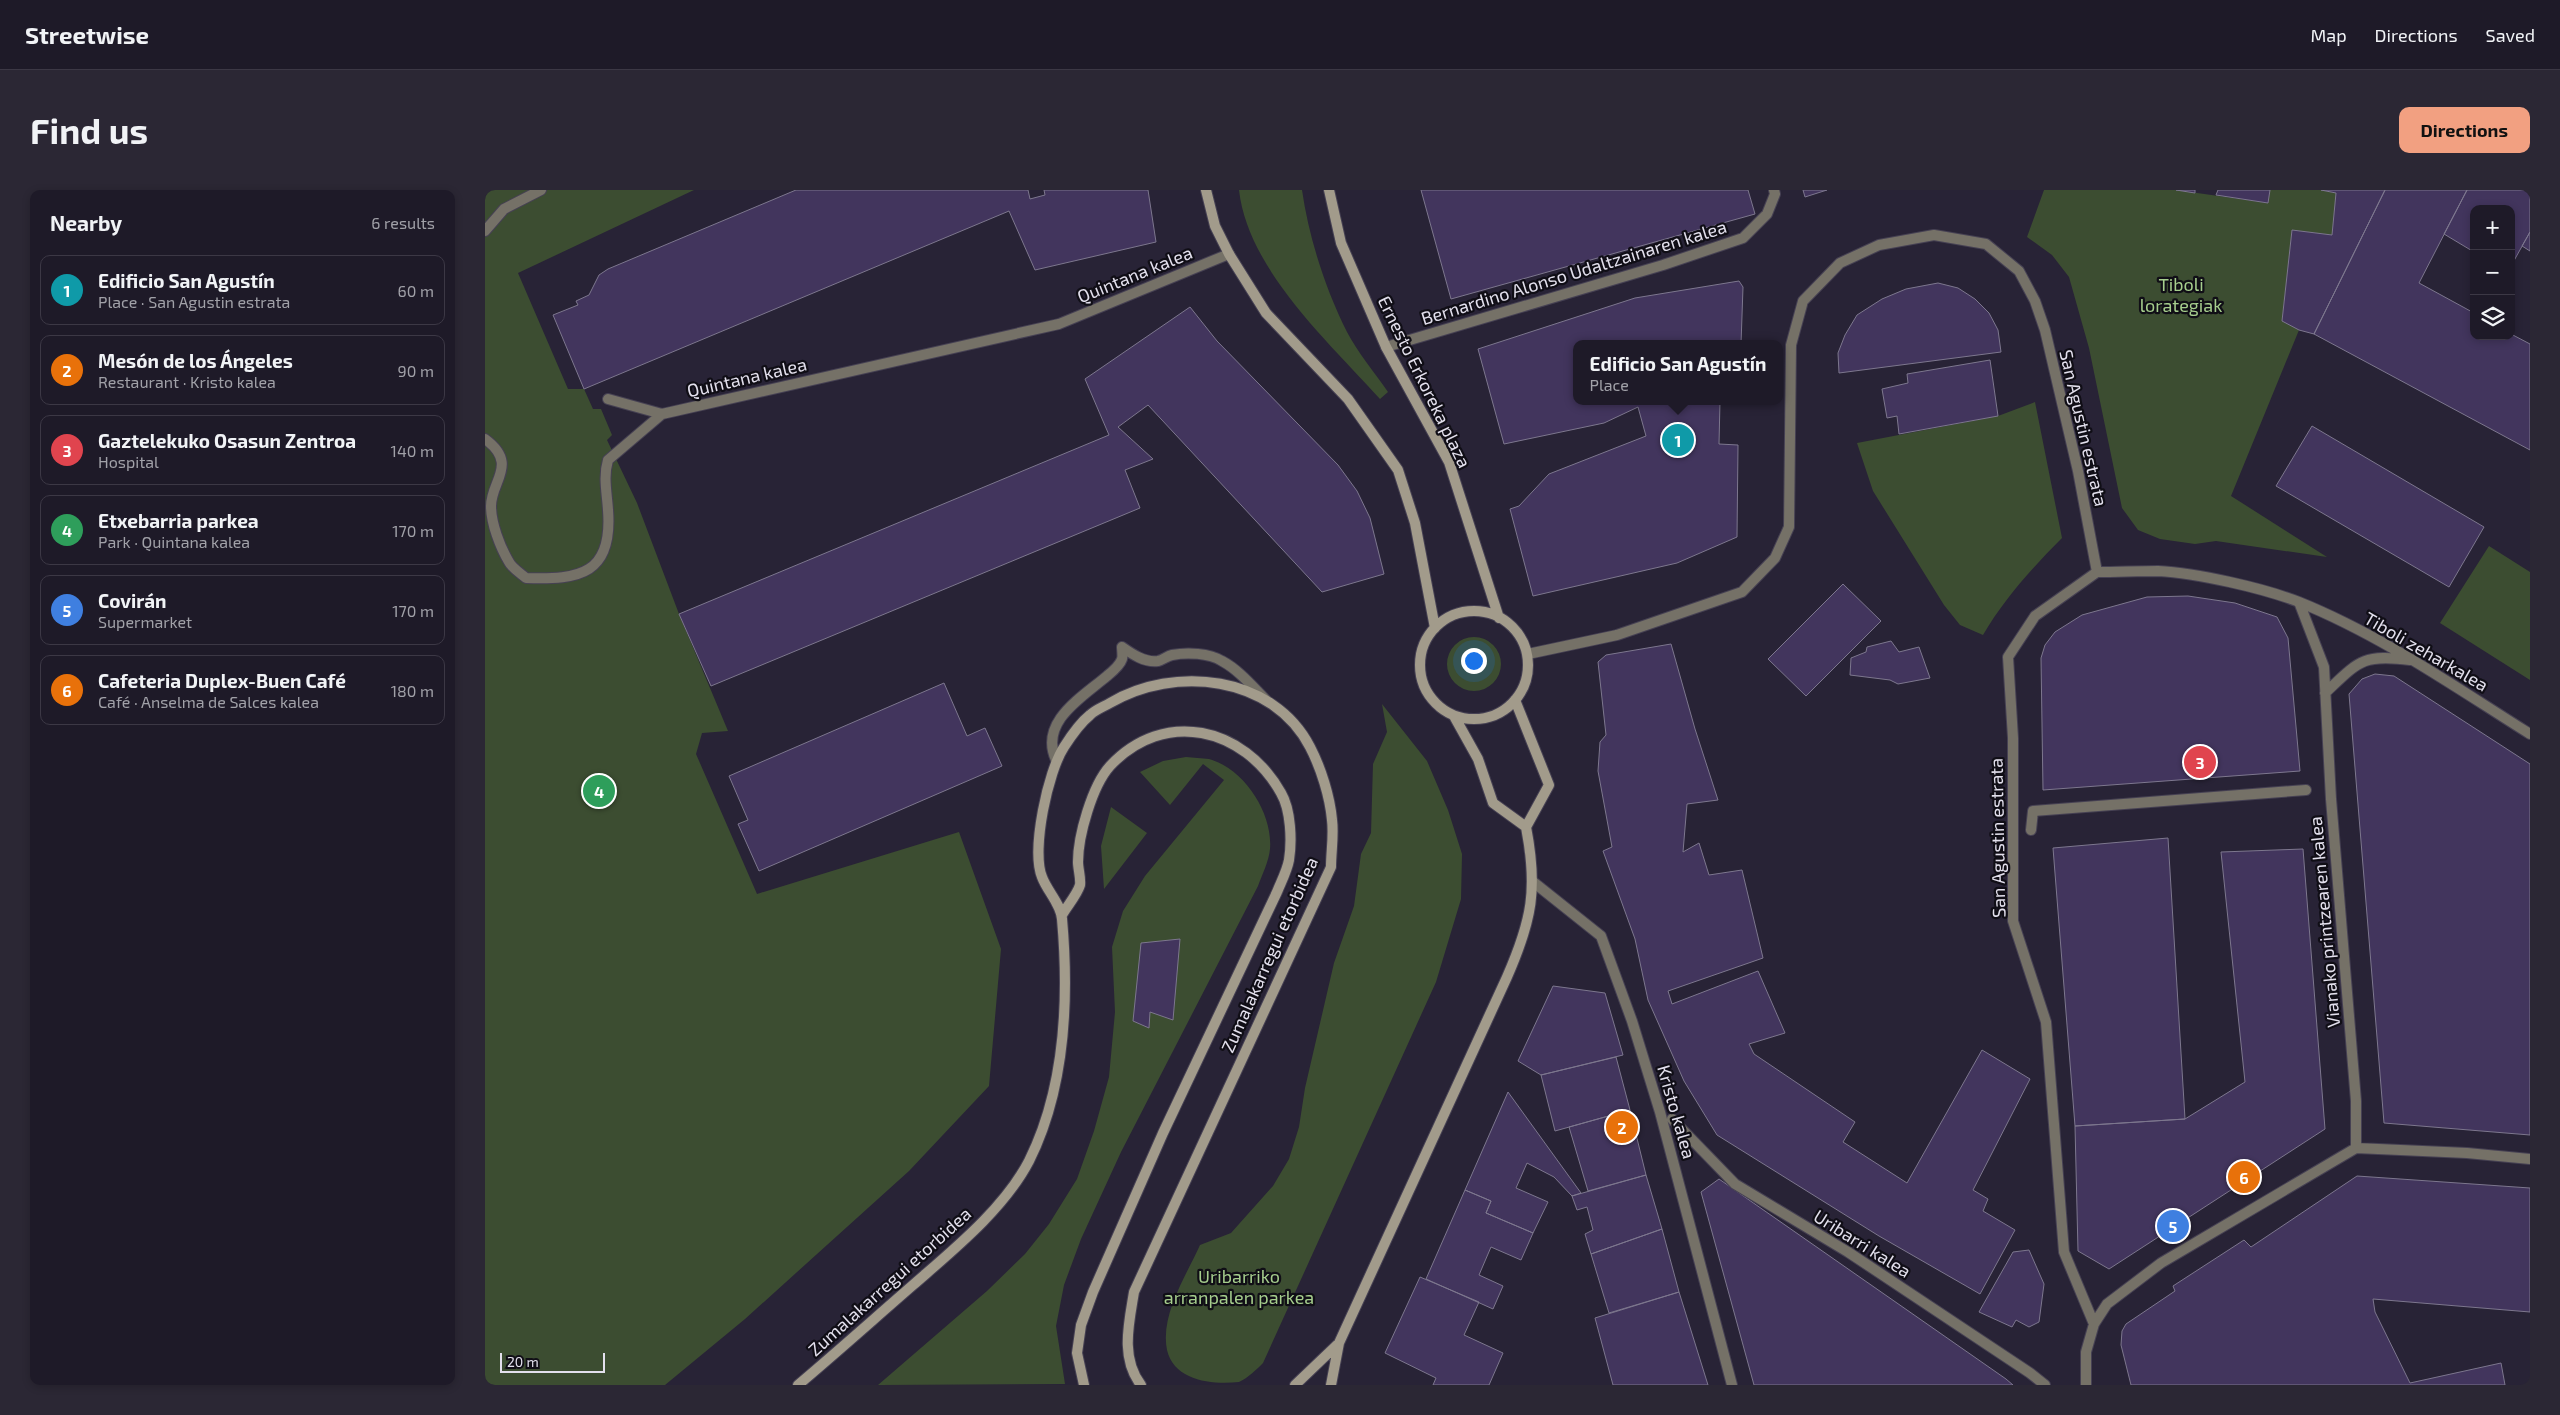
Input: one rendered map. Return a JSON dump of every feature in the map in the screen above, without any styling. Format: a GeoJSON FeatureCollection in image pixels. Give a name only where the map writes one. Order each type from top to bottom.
{"type":"FeatureCollection","features":[{"type":"Feature","properties":{"kind":"street"},"geometry":{"type":"LineString","coordinates":[[485,231],[504,209],[541,190]]}},
{"type":"Feature","properties":{"kind":"street"},"geometry":{"type":"LineString","coordinates":[[1206,190],[1215,226],[1229,254],[1266,313],[1348,399],[1398,470],[1415,523],[1435,628]]}},
{"type":"Feature","properties":{"kind":"street","name":"Ernesto Erkoreka plaza"},"geometry":{"type":"LineString","coordinates":[[1329,190],[1341,243],[1386,347],[1449,462],[1499,618]]}},
{"type":"Feature","properties":{"kind":"street","name":"Bernardino Alonso Udaltzainaren kalea"},"geometry":{"type":"LineString","coordinates":[[1386,347],[1663,265],[1743,238],[1767,214],[1775,194],[1774,190]]}},
{"type":"Feature","properties":{"kind":"street","name":"San Agustin estrata"},"geometry":{"type":"LineString","coordinates":[[1528,654],[1617,634],[1742,592],[1775,558],[1789,528],[1791,345],[1803,301],[1840,263],[1879,245],[1934,234],[1986,244],[2019,271],[2035,301],[2045,330],[2078,471],[2097,572],[2035,616],[2008,657],[2013,738],[2013,921],[2046,1022],[2064,1252],[2094,1324]]}},
{"type":"Feature","properties":{"kind":"street","name":"Quintana kalea"},"geometry":{"type":"LineString","coordinates":[[485,439],[492,444],[500,456],[502,473],[491,505],[497,533],[509,563],[525,578],[554,579],[578,576],[599,562],[609,537],[605,471],[608,460],[662,414],[1059,324],[1229,254]]}},
{"type":"Feature","properties":{"kind":"street"},"geometry":{"type":"LineString","coordinates":[[608,399],[662,414]]}},
{"type":"Feature","properties":{"kind":"street","name":"Tiboli zeharkalea"},"geometry":{"type":"LineString","coordinates":[[2097,572],[2158,571],[2182,574],[2257,589],[2299,602],[2388,645],[2530,734]]}},
{"type":"Feature","properties":{"kind":"street","name":"Vianako printzearen kalea"},"geometry":{"type":"LineString","coordinates":[[2299,602],[2324,667],[2331,799],[2355,1101],[2356,1148]]}},
{"type":"Feature","properties":{"kind":"street"},"geometry":{"type":"LineString","coordinates":[[1465,612],[1483,612],[1499,618],[1522,638],[1528,654],[1523,686],[1515,700],[1503,711],[1489,718],[1471,719],[1454,716],[1433,701],[1427,694],[1420,678],[1419,660],[1425,643],[1435,628],[1448,618],[1465,612]]}},
{"type":"Feature","properties":{"kind":"street"},"geometry":{"type":"LineString","coordinates":[[1056,760],[1052,750],[1051,737],[1058,721],[1113,670],[1122,659],[1122,647],[1134,656],[1147,660],[1158,661],[1172,655],[1197,654],[1222,660],[1242,675],[1267,701]]}},
{"type":"Feature","properties":{"kind":"street"},"geometry":{"type":"LineString","coordinates":[[2325,693],[2361,661],[2388,657],[2414,661]]}},
{"type":"Feature","properties":{"kind":"street","name":"Zumalakarregui etorbidea"},"geometry":{"type":"LineString","coordinates":[[798,1385],[958,1246],[986,1218],[1028,1162],[1054,1086],[1062,1048],[1062,915],[1040,875],[1039,840],[1048,783],[1056,760],[1090,714],[1128,692],[1175,681],[1225,683],[1267,701],[1289,719],[1310,746],[1323,780],[1332,819],[1331,867],[1134,1292],[1127,1332],[1131,1364],[1141,1385]]}},
{"type":"Feature","properties":{"kind":"street"},"geometry":{"type":"LineString","coordinates":[[1515,700],[1549,785],[1525,827]]}},
{"type":"Feature","properties":{"kind":"street"},"geometry":{"type":"LineString","coordinates":[[1331,1385],[1339,1343],[1519,950],[1531,910],[1532,858],[1525,827],[1493,803],[1478,759],[1454,716]]}},
{"type":"Feature","properties":{"kind":"street","name":"Zumalakarregui etorbidea"},"geometry":{"type":"LineString","coordinates":[[1062,915],[1080,885],[1079,854],[1093,794],[1109,767],[1128,749],[1156,735],[1184,730],[1211,734],[1235,744],[1260,766],[1282,794],[1289,822],[1289,860],[1277,892],[1163,1133],[1093,1292],[1081,1325],[1077,1353],[1083,1385]]}},
{"type":"Feature","properties":{"kind":"street"},"geometry":{"type":"LineString","coordinates":[[2031,830],[2033,811],[2306,790]]}},
{"type":"Feature","properties":{"kind":"street","name":"Kristo kalea"},"geometry":{"type":"LineString","coordinates":[[1532,881],[1601,936],[1632,1021],[1660,1112],[1732,1385]]}},
{"type":"Feature","properties":{"kind":"street","name":"Uribarri kalea"},"geometry":{"type":"LineString","coordinates":[[1672,1119],[1735,1184],[1848,1252],[2030,1373],[2045,1385]]}},
{"type":"Feature","properties":{"kind":"street"},"geometry":{"type":"LineString","coordinates":[[2086,1383],[2086,1352],[2094,1324],[2107,1304],[2139,1278],[2356,1148],[2467,1152],[2530,1158]]}},
{"type":"Feature","properties":{"kind":"street"},"geometry":{"type":"LineString","coordinates":[[1295,1385],[1339,1343]]}},
{"type":"Feature","properties":{"kind":"green space"},"geometry":{"type":"Polygon","coordinates":[[[485,190],[694,190],[518,273],[568,389],[584,389],[593,409],[601,409],[612,435],[607,440],[637,503],[679,614],[728,731],[702,733],[696,754],[757,894],[959,832],[1001,949],[989,1086],[909,1171],[745,1319],[665,1385],[485,1385],[485,190]]]}},
{"type":"Feature","properties":{"kind":"green space"},"geometry":{"type":"Polygon","coordinates":[[[1239,190],[1302,190],[1314,244],[1325,280],[1339,315],[1351,340],[1388,392],[1380,399],[1315,329],[1274,276],[1258,248],[1246,220],[1239,190]]]}},
{"type":"Feature","properties":{"kind":"green space","name":"Tiboli lorategiak"},"geometry":{"type":"Polygon","coordinates":[[[2044,190],[2176,190],[2268,203],[2270,190],[2321,190],[2336,193],[2332,235],[2292,230],[2282,320],[2299,330],[2231,496],[2327,557],[2216,541],[2195,544],[2160,539],[2138,530],[2122,508],[2089,348],[2069,277],[2052,255],[2027,237],[2044,190]]]}},
{"type":"Feature","properties":{"kind":"green space"},"geometry":{"type":"Polygon","coordinates":[[[2035,402],[2062,538],[2019,584],[1983,635],[1960,625],[1944,605],[1873,491],[1857,443],[1998,416],[2035,402]]]}},
{"type":"Feature","properties":{"kind":"green space"},"geometry":{"type":"Polygon","coordinates":[[[2489,546],[2530,572],[2530,680],[2440,623],[2489,546]]]}},
{"type":"Feature","properties":{"kind":"green space"},"geometry":{"type":"Polygon","coordinates":[[[1469,637],[1479,637],[1489,641],[1497,649],[1501,664],[1497,679],[1489,687],[1479,691],[1469,691],[1459,687],[1451,679],[1447,669],[1447,659],[1451,649],[1459,641],[1469,637]]]}},
{"type":"Feature","properties":{"kind":"green space","name":"Uribarriko arranpalen parkea"},"geometry":{"type":"Polygon","coordinates":[[[1382,704],[1427,761],[1448,810],[1462,854],[1461,899],[1436,982],[1263,1363],[1249,1376],[1239,1382],[1218,1383],[1196,1379],[1186,1375],[1171,1360],[1167,1350],[1167,1323],[1176,1296],[1200,1245],[1231,1233],[1273,1186],[1289,1159],[1299,1127],[1305,1088],[1334,963],[1354,906],[1361,854],[1371,833],[1373,764],[1387,732],[1382,704]]]}},
{"type":"Feature","properties":{"kind":"green space"},"geometry":{"type":"Polygon","coordinates":[[[1186,757],[1209,759],[1222,764],[1245,783],[1262,808],[1270,835],[1270,849],[1258,886],[1121,1152],[1081,1239],[1064,1285],[1056,1326],[1065,1384],[878,1385],[987,1291],[1025,1254],[1049,1224],[1077,1179],[1094,1131],[1109,1077],[1115,1012],[1112,947],[1123,911],[1145,876],[1224,780],[1203,764],[1170,805],[1140,772],[1163,761],[1186,757]]]}},
{"type":"Feature","properties":{"kind":"green space"},"geometry":{"type":"Polygon","coordinates":[[[1111,807],[1147,833],[1104,889],[1101,846],[1111,807]]]}},
{"type":"Feature","properties":{"kind":"building"},"geometry":{"type":"Polygon","coordinates":[[[796,190],[1028,190],[1030,199],[1045,195],[1044,190],[1148,190],[1156,242],[1035,270],[1009,211],[584,389],[553,315],[578,305],[576,301],[589,295],[599,275],[608,269],[796,190]]]}},
{"type":"Feature","properties":{"kind":"building"},"geometry":{"type":"Polygon","coordinates":[[[1421,190],[1748,190],[1755,214],[1451,299],[1421,190]]]}},
{"type":"Feature","properties":{"kind":"building"},"geometry":{"type":"Polygon","coordinates":[[[1803,190],[1827,190],[1805,197],[1803,190]]]}},
{"type":"Feature","properties":{"kind":"building"},"geometry":{"type":"Polygon","coordinates":[[[2176,190],[2195,190],[2195,193],[2176,190]]]}},
{"type":"Feature","properties":{"kind":"building"},"geometry":{"type":"Polygon","coordinates":[[[2218,190],[2270,190],[2268,203],[2216,195],[2218,190]]]}},
{"type":"Feature","properties":{"kind":"building"},"geometry":{"type":"Polygon","coordinates":[[[2321,190],[2385,190],[2314,334],[2299,330],[2282,321],[2292,230],[2332,235],[2336,193],[2321,190]]]}},
{"type":"Feature","properties":{"kind":"building"},"geometry":{"type":"Polygon","coordinates":[[[2385,190],[2467,190],[2419,283],[2470,311],[2470,340],[2515,340],[2515,336],[2530,344],[2530,450],[2314,334],[2385,190]]]}},
{"type":"Feature","properties":{"kind":"building"},"geometry":{"type":"Polygon","coordinates":[[[2467,190],[2530,190],[2530,232],[2515,259],[2515,205],[2470,205],[2470,250],[2444,234],[2467,190]]]}},
{"type":"Feature","properties":{"kind":"building"},"geometry":{"type":"Polygon","coordinates":[[[2530,232],[2530,251],[2522,246],[2530,232]]]}},
{"type":"Feature","properties":{"kind":"building"},"geometry":{"type":"Polygon","coordinates":[[[1739,281],[1743,287],[1741,340],[1573,340],[1573,405],[1720,405],[1719,444],[1738,445],[1737,537],[1677,563],[1533,596],[1510,509],[1519,506],[1549,474],[1646,436],[1638,407],[1604,423],[1504,444],[1478,349],[1635,298],[1739,281]]]}},
{"type":"Feature","properties":{"kind":"building"},"geometry":{"type":"Polygon","coordinates":[[[1938,283],[1958,288],[1975,299],[1989,313],[1998,330],[2001,352],[1839,373],[1838,353],[1845,335],[1857,315],[1882,299],[1906,289],[1938,283]]]}},
{"type":"Feature","properties":{"kind":"building"},"geometry":{"type":"Polygon","coordinates":[[[1190,307],[1217,341],[1338,465],[1357,491],[1370,518],[1384,574],[1322,592],[1148,405],[1118,427],[1153,459],[1125,470],[1140,508],[711,686],[679,614],[1109,435],[1085,379],[1190,307]]]}},
{"type":"Feature","properties":{"kind":"building"},"geometry":{"type":"Polygon","coordinates":[[[1990,360],[1998,416],[1899,434],[1897,416],[1887,418],[1882,389],[1908,383],[1907,374],[1990,360]]]}},
{"type":"Feature","properties":{"kind":"building"},"geometry":{"type":"Polygon","coordinates":[[[2312,426],[2484,527],[2449,587],[2276,486],[2312,426]]]}},
{"type":"Feature","properties":{"kind":"building"},"geometry":{"type":"Polygon","coordinates":[[[1843,584],[1881,621],[1806,696],[1768,659],[1843,584]]]}},
{"type":"Feature","properties":{"kind":"building"},"geometry":{"type":"Polygon","coordinates":[[[2188,596],[2235,603],[2277,617],[2288,638],[2300,771],[2043,790],[2041,658],[2045,645],[2055,632],[2082,615],[2147,597],[2188,596]]]}},
{"type":"Feature","properties":{"kind":"building"},"geometry":{"type":"Polygon","coordinates":[[[1891,641],[1899,652],[1919,647],[1930,678],[1898,684],[1890,680],[1850,675],[1851,658],[1866,652],[1867,647],[1891,641]]]}},
{"type":"Feature","properties":{"kind":"building"},"geometry":{"type":"Polygon","coordinates":[[[1671,644],[1695,729],[1718,800],[1687,804],[1683,852],[1699,843],[1709,875],[1742,870],[1763,958],[1668,991],[1672,1004],[1758,971],[1785,1033],[1749,1044],[1754,1054],[1855,1122],[1843,1142],[1907,1183],[1982,1050],[2030,1079],[1973,1190],[1988,1199],[1983,1211],[2015,1230],[1980,1294],[1879,1236],[1717,1135],[1684,1081],[1648,1000],[1635,939],[1603,851],[1612,847],[1598,771],[1600,742],[1606,735],[1598,662],[1606,655],[1671,644]]]}},
{"type":"Feature","properties":{"kind":"building"},"geometry":{"type":"Polygon","coordinates":[[[2375,674],[2394,676],[2530,764],[2530,1135],[2384,1123],[2349,694],[2362,679],[2375,674]]]}},
{"type":"Feature","properties":{"kind":"building"},"geometry":{"type":"Polygon","coordinates":[[[944,683],[967,736],[985,728],[1002,766],[759,871],[738,824],[748,820],[729,776],[944,683]]]}},
{"type":"Feature","properties":{"kind":"building"},"geometry":{"type":"Polygon","coordinates":[[[2168,838],[2185,1119],[2075,1126],[2053,848],[2168,838]]]}},
{"type":"Feature","properties":{"kind":"building"},"geometry":{"type":"Polygon","coordinates":[[[2303,849],[2325,1129],[2109,1269],[2078,1251],[2075,1126],[2185,1119],[2245,1082],[2221,852],[2303,849]]]}},
{"type":"Feature","properties":{"kind":"building"},"geometry":{"type":"Polygon","coordinates":[[[1180,939],[1173,1020],[1150,1012],[1149,1028],[1133,1021],[1141,943],[1180,939]]]}},
{"type":"Feature","properties":{"kind":"building"},"geometry":{"type":"Polygon","coordinates":[[[1553,986],[1605,993],[1623,1055],[1541,1075],[1518,1061],[1553,986]]]}},
{"type":"Feature","properties":{"kind":"building"},"geometry":{"type":"Polygon","coordinates":[[[1616,1057],[1630,1110],[1555,1131],[1541,1075],[1616,1057]]]}},
{"type":"Feature","properties":{"kind":"building"},"geometry":{"type":"Polygon","coordinates":[[[1508,1092],[1581,1193],[1572,1196],[1554,1177],[1527,1163],[1516,1188],[1548,1202],[1533,1233],[1486,1213],[1491,1201],[1465,1190],[1508,1092]]]}},
{"type":"Feature","properties":{"kind":"building"},"geometry":{"type":"Polygon","coordinates":[[[1630,1110],[1646,1175],[1588,1191],[1569,1127],[1630,1110]]]}},
{"type":"Feature","properties":{"kind":"building"},"geometry":{"type":"Polygon","coordinates":[[[1646,1175],[1662,1229],[1591,1254],[1585,1234],[1593,1230],[1587,1207],[1577,1210],[1572,1196],[1646,1175]]]}},
{"type":"Feature","properties":{"kind":"building"},"geometry":{"type":"Polygon","coordinates":[[[2357,1176],[2530,1188],[2530,1312],[2373,1299],[2375,1312],[2410,1383],[2501,1363],[2505,1385],[2131,1385],[2121,1345],[2122,1331],[2126,1324],[2175,1291],[2173,1286],[2244,1240],[2251,1247],[2357,1176]]]}},
{"type":"Feature","properties":{"kind":"building"},"geometry":{"type":"Polygon","coordinates":[[[1719,1179],[2013,1385],[1754,1385],[1701,1192],[1719,1179]]]}},
{"type":"Feature","properties":{"kind":"building"},"geometry":{"type":"Polygon","coordinates":[[[1465,1190],[1491,1201],[1486,1213],[1533,1233],[1521,1260],[1491,1247],[1479,1275],[1503,1286],[1493,1309],[1426,1279],[1465,1190]]]}},
{"type":"Feature","properties":{"kind":"building"},"geometry":{"type":"Polygon","coordinates":[[[1662,1229],[1679,1292],[1609,1313],[1591,1254],[1662,1229]]]}},
{"type":"Feature","properties":{"kind":"building"},"geometry":{"type":"Polygon","coordinates":[[[2029,1250],[2044,1284],[2039,1322],[2029,1327],[2016,1320],[2012,1327],[1979,1312],[2013,1252],[2029,1250]]]}},
{"type":"Feature","properties":{"kind":"building"},"geometry":{"type":"Polygon","coordinates":[[[1420,1277],[1479,1302],[1464,1335],[1503,1353],[1489,1385],[1433,1385],[1436,1378],[1385,1353],[1420,1277]]]}},
{"type":"Feature","properties":{"kind":"building"},"geometry":{"type":"Polygon","coordinates":[[[1679,1292],[1708,1385],[1613,1385],[1595,1318],[1679,1292]]]}},
{"type":"Feature","properties":{"kind":"place","name":"Edificio San Agustín"},"geometry":{"type":"Point","coordinates":[1678,440]}},
{"type":"Feature","properties":{"kind":"place","name":"Gaztelekuko Osasun Zentroa"},"geometry":{"type":"Point","coordinates":[2200,762]}},
{"type":"Feature","properties":{"kind":"place","name":"Etxebarria parkea"},"geometry":{"type":"Point","coordinates":[599,791]}},
{"type":"Feature","properties":{"kind":"place","name":"Mesón de los Ángeles"},"geometry":{"type":"Point","coordinates":[1622,1127]}},
{"type":"Feature","properties":{"kind":"place","name":"Cafeteria Duplex-Buen Café"},"geometry":{"type":"Point","coordinates":[2244,1177]}},
{"type":"Feature","properties":{"kind":"place","name":"Covirán"},"geometry":{"type":"Point","coordinates":[2173,1226]}}]}
